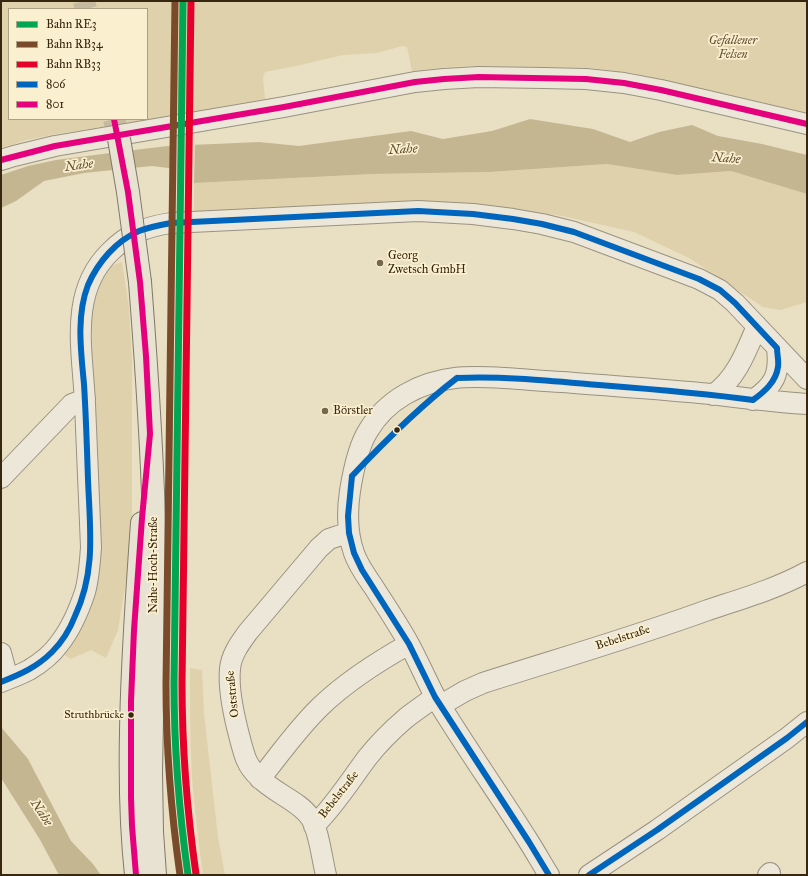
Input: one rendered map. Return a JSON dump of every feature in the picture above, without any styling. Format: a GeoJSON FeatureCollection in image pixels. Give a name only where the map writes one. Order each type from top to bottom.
{"type":"FeatureCollection","features":[{"type":"Feature","properties":{"kind":"main road"},"geometry":{"type":"LineString","coordinates":[[118,139],[128,192],[140,282],[150,434]]}},
{"type":"Feature","properties":{"kind":"main road","name":"Nahe-Hoch-Straße"},"geometry":{"type":"LineString","coordinates":[[136,875],[131,798],[131,700],[134,623],[150,434]]}},
{"type":"Feature","properties":{"kind":"main road","name":"Nahe-Hoch-Straße"},"geometry":{"type":"LineString","coordinates":[[150,434],[155,553],[151,773],[152,832],[155,875]]}},
{"type":"Feature","properties":{"kind":"street"},"geometry":{"type":"LineString","coordinates":[[1,160],[55,146],[284,107],[415,82],[444,79],[544,78],[586,79],[624,83],[661,90],[807,124]]}},
{"type":"Feature","properties":{"kind":"street"},"geometry":{"type":"LineString","coordinates":[[1,653],[5,681],[28,670],[43,660],[59,645],[67,633],[85,592],[91,547],[85,399],[80,335],[85,293],[92,275],[103,258],[123,240],[139,231],[156,225],[418,211],[473,214],[542,224],[574,232],[663,265],[699,279],[720,290],[735,303],[807,379]]}},
{"type":"Feature","properties":{"kind":"street"},"geometry":{"type":"LineString","coordinates":[[713,395],[720,390],[735,372],[746,352],[757,326]]}},
{"type":"Feature","properties":{"kind":"street"},"geometry":{"type":"LineString","coordinates":[[753,400],[770,386],[775,376],[778,368],[777,348]]}},
{"type":"Feature","properties":{"kind":"street"},"geometry":{"type":"LineString","coordinates":[[549,875],[438,701],[409,644],[362,570],[354,553],[349,533],[348,516],[352,476],[358,453],[367,432],[379,415],[393,402],[408,392],[423,385],[440,380],[457,378],[491,377],[649,389],[780,403],[807,404]]}},
{"type":"Feature","properties":{"kind":"street"},"geometry":{"type":"LineString","coordinates":[[1,478],[72,404],[85,399]]}},
{"type":"Feature","properties":{"kind":"street","name":"Oststraße"},"geometry":{"type":"LineString","coordinates":[[314,826],[310,817],[305,811],[260,779],[252,770],[246,759],[235,719],[231,694],[230,669],[232,657],[248,632],[319,548],[329,539],[349,533]]}},
{"type":"Feature","properties":{"kind":"street","name":"Bebelstraße"},"geometry":{"type":"LineString","coordinates":[[326,875],[314,826],[333,806],[368,758],[385,738],[404,720],[438,701],[483,683],[682,620],[777,586],[807,572]]}},
{"type":"Feature","properties":{"kind":"street"},"geometry":{"type":"LineString","coordinates":[[260,779],[301,727],[321,706],[359,674],[409,644]]}},
{"type":"Feature","properties":{"kind":"street"},"geometry":{"type":"LineString","coordinates":[[589,875],[657,830],[787,738],[807,722]]}},
{"type":"Feature","properties":{"kind":"green space","name":"Gefallener Felsen"},"geometry":{"type":"Polygon","coordinates":[[[1,1],[807,1],[807,113],[633,73],[593,68],[480,66],[412,71],[407,47],[402,46],[377,53],[343,55],[265,72],[263,78],[265,99],[148,120],[148,8],[8,8],[8,120],[147,120],[27,140],[1,148],[1,1]]]}},
{"type":"Feature","properties":{"kind":"green space"},"geometry":{"type":"Polygon","coordinates":[[[607,164],[677,175],[731,171],[807,194],[807,302],[780,310],[763,307],[689,258],[634,232],[562,216],[493,206],[432,204],[194,218],[194,183],[373,174],[490,172],[607,164]]]}},
{"type":"Feature","properties":{"kind":"green space"},"geometry":{"type":"Polygon","coordinates":[[[122,262],[129,308],[132,361],[132,544],[118,630],[106,658],[91,650],[71,659],[61,653],[71,638],[93,463],[93,292],[110,266],[122,262]]]}},
{"type":"Feature","properties":{"kind":"green space"},"geometry":{"type":"Polygon","coordinates":[[[190,668],[202,670],[204,714],[218,837],[225,875],[203,875],[192,775],[190,668]]]}},
{"type":"Feature","properties":{"kind":"water","name":"Nahe"},"geometry":{"type":"Polygon","coordinates":[[[530,119],[593,129],[630,142],[659,132],[692,125],[718,136],[762,144],[807,155],[807,194],[731,171],[677,175],[607,164],[490,172],[373,174],[194,183],[192,171],[152,166],[84,173],[44,181],[16,201],[1,208],[1,175],[28,166],[56,160],[168,146],[259,142],[299,146],[411,131],[443,139],[492,131],[530,119]]]}},
{"type":"Feature","properties":{"kind":"water","name":"Nahe"},"geometry":{"type":"Polygon","coordinates":[[[1,727],[28,759],[71,841],[93,864],[101,875],[59,875],[39,838],[1,778],[1,727]]]}},
{"type":"Feature","properties":{"kind":"pier"},"geometry":{"type":"Polygon","coordinates":[[[195,143],[194,185],[190,173],[174,171],[174,144],[195,143]]]}},
{"type":"Feature","properties":{"kind":"tunnel"},"geometry":{"type":"LineString","coordinates":[[84,1],[86,8]]}},
{"type":"Feature","properties":{"kind":"tunnel"},"geometry":{"type":"LineString","coordinates":[[114,120],[119,139]]}},
{"type":"Feature","properties":{"kind":"rail line","name":"RB34"},"geometry":{"type":"LineString","coordinates":[[175,1],[166,684],[170,780],[180,875]]}},
{"type":"Feature","properties":{"kind":"rail line","name":"RE3"},"geometry":{"type":"LineString","coordinates":[[183,1],[174,683],[178,779],[188,875]]}},
{"type":"Feature","properties":{"kind":"rail line","name":"RB33"},"geometry":{"type":"LineString","coordinates":[[191,1],[182,683],[186,779],[196,874]]}},
{"type":"Feature","properties":{"kind":"transit line","name":"801"},"geometry":{"type":"LineString","coordinates":[[1,160],[55,146],[284,107],[415,82],[479,77],[586,79],[624,83],[661,90],[807,124]]}},
{"type":"Feature","properties":{"kind":"transit line","name":"801"},"geometry":{"type":"LineString","coordinates":[[114,120],[128,192],[140,282],[150,434],[134,630],[131,701],[131,798],[136,875]]}},
{"type":"Feature","properties":{"kind":"transit line","name":"806"},"geometry":{"type":"LineString","coordinates":[[1,682],[28,670],[41,662],[52,652],[68,630],[82,599],[89,566],[90,550],[84,384],[80,334],[82,309],[88,285],[102,260],[115,246],[139,231],[171,223],[418,211],[473,214],[542,224],[574,232],[699,279],[720,290],[735,303],[777,348],[778,367],[775,377],[765,390],[753,400],[676,391],[546,380],[511,378],[457,378]]}},
{"type":"Feature","properties":{"kind":"transit line","name":"806"},"geometry":{"type":"LineString","coordinates":[[352,476],[403,425],[457,378]]}},
{"type":"Feature","properties":{"kind":"transit line","name":"806"},"geometry":{"type":"LineString","coordinates":[[352,476],[348,516],[349,533],[354,553],[362,570],[409,644],[435,697],[549,875]]}},
{"type":"Feature","properties":{"kind":"transit line","name":"806"},"geometry":{"type":"LineString","coordinates":[[589,875],[657,830],[787,738],[807,722]]}},
{"type":"Feature","properties":{"kind":"place","name":"Georg Zwetsch GmbH"},"geometry":{"type":"Point","coordinates":[380,263]}},
{"type":"Feature","properties":{"kind":"place","name":"Börstler"},"geometry":{"type":"Point","coordinates":[325,411]}},
{"type":"Feature","properties":{"kind":"place","name":"Struthbrücke"},"geometry":{"type":"Point","coordinates":[131,715]}}]}
